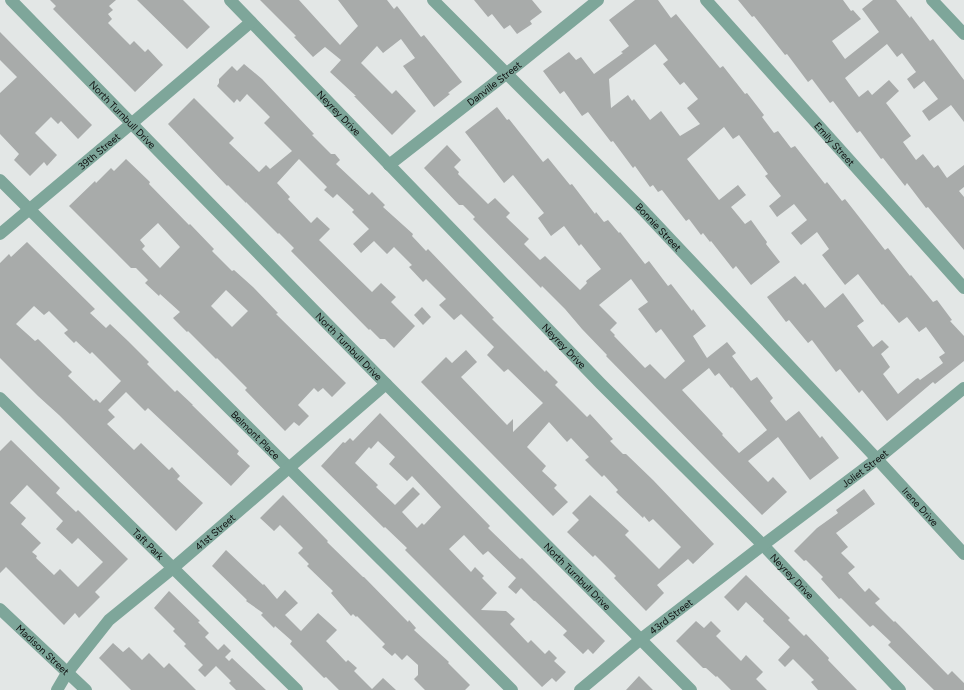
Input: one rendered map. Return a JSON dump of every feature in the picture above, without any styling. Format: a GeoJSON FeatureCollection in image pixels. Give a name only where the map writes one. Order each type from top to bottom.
{"type":"FeatureCollection","features":[{"type":"Feature","properties":{"kind":"street","name":"North Turnbull Drive"},"geometry":{"type":"LineString","coordinates":[[11,0],[386,384],[691,690]]}},
{"type":"Feature","properties":{"kind":"street","name":"Neyrey Drive"},"geometry":{"type":"LineString","coordinates":[[230,0],[601,384],[763,545],[900,690]]}},
{"type":"Feature","properties":{"kind":"street","name":"Bonnie Street"},"geometry":{"type":"LineString","coordinates":[[433,0],[640,207],[877,460]]}},
{"type":"Feature","properties":{"kind":"street","name":"Danville Street"},"geometry":{"type":"LineString","coordinates":[[389,165],[598,0]]}},
{"type":"Feature","properties":{"kind":"street","name":"Emily Street"},"geometry":{"type":"LineString","coordinates":[[706,0],[964,288]]}},
{"type":"Feature","properties":{"kind":"street"},"geometry":{"type":"LineString","coordinates":[[932,0],[963,30]]}},
{"type":"Feature","properties":{"kind":"street","name":"39th Street"},"geometry":{"type":"LineString","coordinates":[[0,234],[251,22]]}},
{"type":"Feature","properties":{"kind":"street","name":"Belmont Place"},"geometry":{"type":"LineString","coordinates":[[0,180],[512,690]]}},
{"type":"Feature","properties":{"kind":"street","name":"41st Street"},"geometry":{"type":"LineString","coordinates":[[57,690],[68,673],[109,620],[174,568],[386,384]]}},
{"type":"Feature","properties":{"kind":"street","name":"Joliet Street"},"geometry":{"type":"LineString","coordinates":[[763,545],[877,460],[964,388]]}},
{"type":"Feature","properties":{"kind":"street","name":"Taft Park"},"geometry":{"type":"LineString","coordinates":[[0,398],[297,690]]}},
{"type":"Feature","properties":{"kind":"street","name":"Irene Drive"},"geometry":{"type":"LineString","coordinates":[[877,460],[964,554]]}},
{"type":"Feature","properties":{"kind":"street","name":"43rd Street"},"geometry":{"type":"LineString","coordinates":[[580,690],[641,639],[763,545]]}},
{"type":"Feature","properties":{"kind":"street","name":"Madison Street"},"geometry":{"type":"LineString","coordinates":[[0,609],[86,690]]}},
{"type":"Feature","properties":{"kind":"building"},"geometry":{"type":"Polygon","coordinates":[[[50,0],[116,0],[109,6],[113,10],[108,14],[112,19],[108,23],[130,45],[134,41],[145,52],[148,49],[163,65],[135,92],[53,9],[56,6],[50,0]]]}},
{"type":"Feature","properties":{"kind":"building"},"geometry":{"type":"Polygon","coordinates":[[[137,0],[183,0],[210,27],[187,49],[137,0]]]}},
{"type":"Feature","properties":{"kind":"building"},"geometry":{"type":"Polygon","coordinates":[[[260,0],[299,0],[340,45],[358,26],[338,0],[387,0],[394,9],[397,6],[421,37],[424,35],[462,82],[434,107],[403,66],[415,58],[401,39],[383,53],[377,46],[361,63],[392,94],[396,90],[416,111],[392,135],[354,96],[356,96],[330,72],[341,60],[325,47],[313,57],[294,37],[296,36],[260,0]]]}},
{"type":"Feature","properties":{"kind":"building"},"geometry":{"type":"Polygon","coordinates":[[[474,0],[532,0],[542,12],[530,21],[532,24],[517,34],[510,25],[504,29],[492,14],[488,17],[474,0]]]}},
{"type":"Feature","properties":{"kind":"building"},"geometry":{"type":"Polygon","coordinates":[[[635,0],[658,0],[671,18],[676,14],[720,68],[723,66],[745,94],[747,93],[764,115],[762,117],[774,133],[778,131],[791,148],[795,146],[825,184],[827,182],[842,201],[845,199],[885,250],[888,248],[933,302],[937,300],[952,320],[950,321],[964,336],[964,361],[935,384],[933,382],[887,421],[862,390],[859,393],[840,369],[836,372],[812,340],[808,343],[789,320],[786,322],[767,297],[795,276],[803,285],[805,283],[825,308],[843,293],[864,321],[857,326],[873,347],[882,340],[889,347],[881,354],[890,367],[883,374],[898,394],[916,379],[918,378],[920,380],[943,363],[939,357],[945,353],[926,327],[919,332],[907,317],[899,323],[883,304],[882,305],[858,274],[845,285],[822,255],[829,249],[817,232],[801,245],[791,233],[807,220],[794,204],[777,217],[769,206],[781,196],[765,176],[768,174],[739,135],[733,139],[724,127],[687,159],[719,200],[738,185],[746,195],[731,207],[745,224],[751,220],[767,242],[766,244],[780,262],[751,285],[736,266],[733,269],[703,233],[701,235],[689,219],[686,221],[662,190],[658,192],[653,185],[650,187],[635,166],[633,168],[613,141],[611,142],[588,112],[582,116],[564,91],[560,94],[543,71],[569,52],[576,60],[581,57],[594,74],[623,53],[621,52],[629,46],[609,20],[635,0]],[[655,44],[609,79],[611,108],[628,95],[632,101],[634,99],[650,120],[661,111],[680,136],[700,124],[687,108],[698,99],[684,82],[680,85],[663,64],[668,60],[655,44]]]}},
{"type":"Feature","properties":{"kind":"building"},"geometry":{"type":"Polygon","coordinates":[[[738,0],[843,0],[851,11],[853,10],[861,19],[832,41],[845,59],[879,32],[862,9],[873,0],[896,0],[910,18],[911,16],[930,41],[933,39],[964,80],[964,122],[951,105],[929,121],[922,111],[938,99],[924,81],[914,89],[907,79],[916,72],[902,53],[897,57],[887,44],[845,78],[859,97],[868,90],[872,95],[889,80],[899,91],[886,103],[911,136],[903,142],[916,160],[923,154],[934,168],[938,165],[947,178],[964,165],[964,187],[959,191],[964,197],[964,250],[928,207],[926,208],[907,183],[905,186],[883,158],[881,159],[860,131],[857,133],[833,101],[830,103],[812,79],[808,82],[787,54],[785,55],[754,16],[752,17],[738,0]]]}},
{"type":"Feature","properties":{"kind":"building"},"geometry":{"type":"Polygon","coordinates":[[[0,32],[92,125],[78,139],[61,121],[58,124],[51,117],[35,133],[57,155],[47,166],[44,162],[30,176],[14,160],[19,154],[0,134],[0,93],[17,77],[0,60],[0,32]]]}},
{"type":"Feature","properties":{"kind":"building"},"geometry":{"type":"Polygon","coordinates":[[[244,64],[262,79],[331,154],[335,154],[340,160],[336,164],[369,195],[372,192],[385,205],[383,207],[413,234],[412,236],[426,251],[428,249],[494,318],[492,319],[545,372],[546,370],[558,382],[555,385],[587,417],[590,414],[613,439],[610,441],[653,480],[714,544],[693,564],[688,559],[657,585],[664,593],[646,611],[614,578],[616,576],[595,555],[593,557],[567,532],[579,520],[572,513],[590,495],[629,531],[625,535],[659,569],[681,547],[653,519],[649,522],[644,516],[643,518],[616,492],[618,490],[604,475],[602,477],[585,460],[589,457],[571,438],[567,442],[549,422],[527,447],[546,466],[542,471],[557,485],[554,488],[568,502],[553,516],[421,382],[446,357],[452,363],[466,350],[477,362],[461,377],[507,425],[513,419],[513,432],[543,403],[508,369],[504,372],[487,355],[494,347],[461,314],[454,320],[439,305],[446,299],[426,279],[423,282],[409,267],[412,265],[394,247],[387,254],[374,241],[361,253],[353,244],[369,229],[352,212],[354,210],[337,194],[333,198],[324,190],[327,187],[299,159],[277,183],[290,197],[288,199],[311,223],[317,217],[330,229],[319,240],[372,292],[381,283],[396,297],[391,302],[415,326],[394,348],[385,339],[380,339],[370,329],[369,330],[291,251],[294,248],[228,185],[227,186],[168,124],[194,98],[234,138],[229,143],[259,172],[266,165],[270,169],[292,151],[264,123],[270,117],[247,94],[240,102],[237,99],[234,103],[217,86],[219,79],[232,66],[237,71],[244,64]]]}},
{"type":"Feature","properties":{"kind":"building"},"geometry":{"type":"Polygon","coordinates":[[[497,107],[507,120],[509,119],[543,162],[548,158],[570,185],[572,184],[595,214],[596,212],[604,222],[608,220],[619,233],[620,232],[645,264],[649,261],[668,286],[671,284],[692,311],[693,309],[706,326],[693,336],[707,358],[727,342],[736,353],[732,356],[751,381],[757,377],[773,398],[770,401],[786,421],[799,411],[820,438],[822,436],[839,458],[810,480],[778,437],[748,461],[768,482],[773,477],[787,492],[762,515],[606,356],[607,355],[565,309],[542,286],[541,288],[473,219],[475,217],[463,205],[459,205],[424,168],[447,145],[461,160],[454,167],[459,172],[458,174],[488,204],[495,198],[510,213],[506,217],[529,239],[524,244],[540,260],[545,256],[580,290],[587,283],[586,281],[601,269],[581,244],[579,246],[564,226],[551,236],[538,218],[544,213],[513,175],[504,183],[465,132],[497,107]],[[631,279],[599,305],[617,323],[610,330],[615,335],[614,336],[645,368],[650,364],[665,379],[685,361],[661,329],[656,333],[638,309],[648,302],[631,279]],[[709,368],[682,390],[739,453],[767,430],[719,373],[715,376],[709,368]]]}},
{"type":"Feature","properties":{"kind":"building"},"geometry":{"type":"Polygon","coordinates":[[[126,159],[214,249],[212,251],[232,271],[234,270],[253,287],[278,313],[276,314],[346,383],[332,397],[323,388],[318,392],[314,388],[298,405],[309,416],[299,426],[294,422],[285,431],[245,390],[247,388],[173,318],[180,312],[145,283],[148,280],[136,268],[131,268],[69,206],[111,168],[114,171],[126,159]],[[158,223],[140,240],[145,246],[142,249],[160,268],[180,247],[158,223]],[[226,290],[211,306],[232,327],[248,311],[226,290]]]}},
{"type":"Feature","properties":{"kind":"building"},"geometry":{"type":"Polygon","coordinates":[[[27,242],[95,309],[90,313],[106,328],[110,324],[128,341],[149,362],[147,364],[175,392],[177,390],[239,451],[237,454],[250,466],[231,486],[148,408],[145,411],[126,392],[108,410],[115,417],[107,424],[134,450],[141,443],[169,470],[172,467],[180,476],[177,479],[203,503],[176,531],[0,358],[0,263],[9,254],[11,257],[27,242]],[[34,306],[16,324],[35,341],[38,339],[72,372],[68,376],[94,401],[96,399],[100,403],[121,381],[92,352],[90,354],[76,341],[74,343],[64,333],[68,330],[49,311],[44,315],[34,306]]]}},
{"type":"Feature","properties":{"kind":"building"},"geometry":{"type":"Polygon","coordinates":[[[422,307],[431,317],[423,325],[414,315],[422,307]]]}},
{"type":"Feature","properties":{"kind":"building"},"geometry":{"type":"Polygon","coordinates":[[[380,413],[490,526],[488,528],[520,559],[522,558],[605,641],[593,654],[588,649],[583,654],[563,635],[567,631],[521,588],[516,594],[508,587],[516,578],[488,551],[483,555],[464,535],[449,549],[471,572],[475,567],[484,576],[482,578],[497,593],[481,610],[506,611],[515,619],[510,624],[528,643],[531,640],[545,654],[549,650],[557,658],[554,661],[566,672],[556,682],[552,678],[542,687],[405,550],[407,548],[385,527],[384,528],[321,466],[343,442],[345,443],[350,438],[353,441],[380,413]],[[378,441],[371,449],[369,447],[355,463],[378,485],[376,487],[395,505],[413,487],[420,494],[402,512],[417,528],[422,523],[424,525],[441,507],[412,476],[407,481],[389,464],[395,457],[378,441]]]}},
{"type":"Feature","properties":{"kind":"building"},"geometry":{"type":"Polygon","coordinates":[[[11,440],[60,488],[56,493],[76,512],[78,510],[128,559],[95,592],[100,597],[79,618],[75,613],[64,625],[6,567],[0,573],[0,451],[11,440]],[[27,485],[10,503],[26,518],[21,524],[41,543],[32,552],[37,556],[36,558],[54,575],[60,569],[78,587],[103,562],[78,538],[72,544],[56,529],[63,521],[27,485]]]}},
{"type":"Feature","properties":{"kind":"building"},"geometry":{"type":"Polygon","coordinates":[[[864,489],[875,504],[836,533],[848,547],[841,553],[855,567],[848,573],[865,592],[869,588],[880,599],[875,603],[894,622],[895,621],[948,675],[952,671],[964,683],[964,690],[934,690],[888,645],[891,642],[873,625],[870,627],[841,598],[839,599],[821,579],[823,577],[806,560],[804,561],[794,551],[817,528],[838,513],[836,510],[864,489]]]}},
{"type":"Feature","properties":{"kind":"building"},"geometry":{"type":"Polygon","coordinates":[[[283,495],[328,541],[327,542],[408,622],[409,620],[416,628],[414,630],[449,662],[448,663],[470,685],[465,690],[425,690],[414,679],[418,675],[418,665],[407,655],[402,660],[395,653],[392,656],[382,647],[385,644],[357,616],[356,617],[353,614],[351,616],[331,593],[333,591],[307,566],[309,564],[298,553],[303,548],[280,525],[274,531],[260,518],[283,495]]]}},
{"type":"Feature","properties":{"kind":"building"},"geometry":{"type":"Polygon","coordinates":[[[226,550],[263,585],[264,584],[277,599],[285,590],[298,603],[285,615],[301,631],[318,613],[337,630],[326,641],[346,662],[348,660],[357,668],[354,671],[372,689],[383,678],[396,690],[339,690],[326,677],[324,678],[290,644],[292,641],[275,626],[274,628],[261,615],[263,613],[246,601],[247,600],[212,566],[226,550]]]}},
{"type":"Feature","properties":{"kind":"building"},"geometry":{"type":"Polygon","coordinates":[[[746,575],[790,618],[788,620],[804,636],[806,634],[829,658],[828,660],[857,690],[818,690],[811,682],[814,680],[793,659],[785,667],[778,660],[790,647],[746,602],[738,611],[724,597],[746,575]]]}},
{"type":"Feature","properties":{"kind":"building"},"geometry":{"type":"Polygon","coordinates":[[[169,591],[200,621],[198,622],[209,633],[205,637],[218,650],[224,644],[231,651],[225,657],[229,661],[232,658],[266,690],[236,690],[229,683],[231,681],[216,666],[205,677],[198,670],[203,665],[184,646],[186,644],[173,631],[175,629],[154,608],[169,591]]]}},
{"type":"Feature","properties":{"kind":"building"},"geometry":{"type":"Polygon","coordinates":[[[696,621],[704,628],[711,621],[721,631],[716,636],[741,661],[746,655],[763,672],[756,679],[767,690],[731,690],[717,676],[716,677],[706,668],[703,668],[676,641],[696,621]]]}},
{"type":"Feature","properties":{"kind":"building"},"geometry":{"type":"Polygon","coordinates":[[[113,643],[123,652],[129,647],[142,660],[149,653],[164,668],[169,663],[196,690],[131,690],[99,658],[113,643]]]}},
{"type":"Feature","properties":{"kind":"building"},"geometry":{"type":"Polygon","coordinates":[[[639,676],[653,690],[626,690],[639,676]]]}}]}
